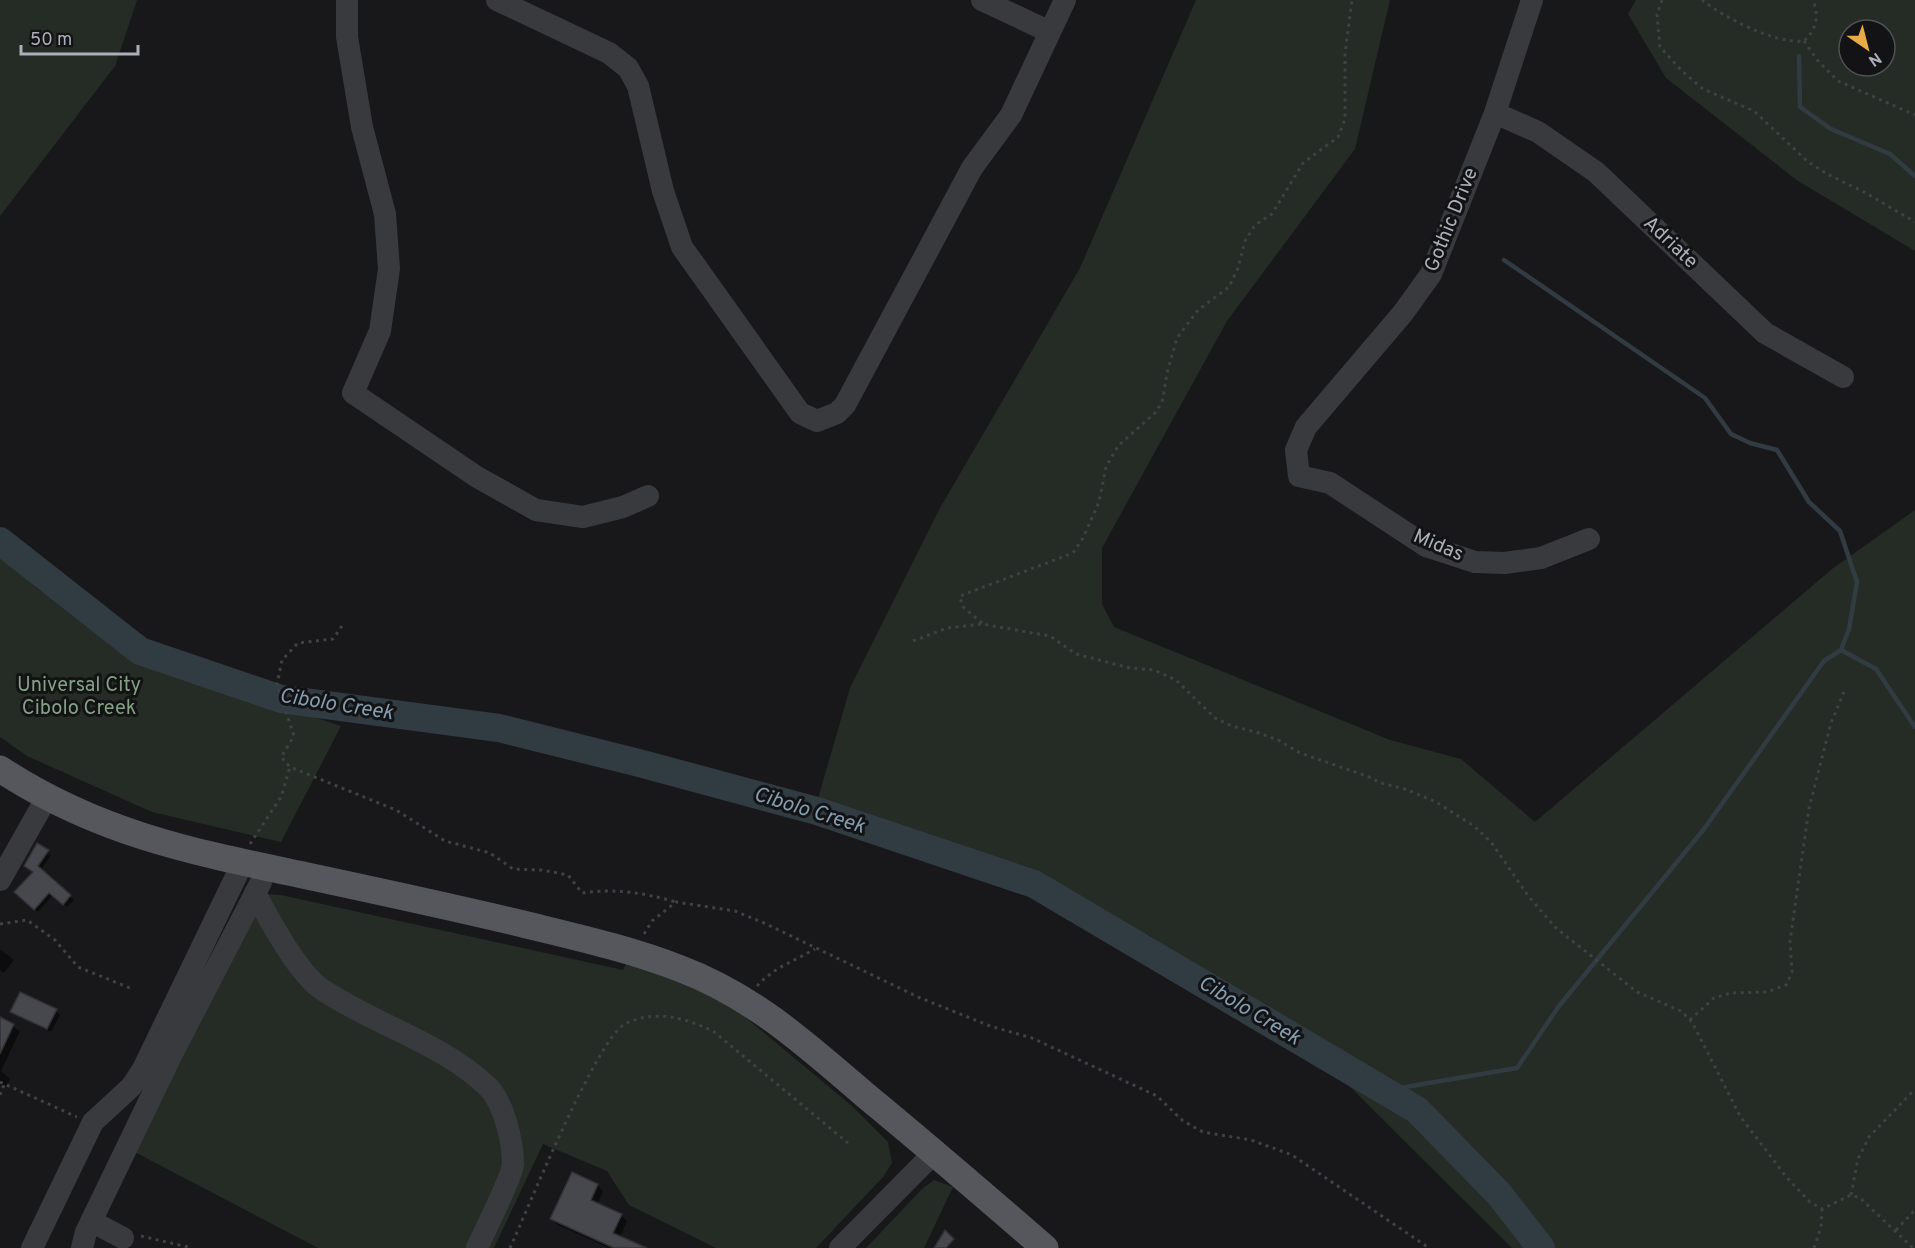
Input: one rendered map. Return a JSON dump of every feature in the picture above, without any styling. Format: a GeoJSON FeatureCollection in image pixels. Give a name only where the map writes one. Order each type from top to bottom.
{"type":"FeatureCollection","features":[{"type":"Feature","properties":{"kind":"main road"},"geometry":{"type":"LineString","coordinates":[[0,769],[47,797],[136,836],[256,865],[438,903],[635,952],[684,970],[744,999],[778,1021],[935,1152],[1045,1248]]}},
{"type":"Feature","properties":{"kind":"street"},"geometry":{"type":"LineString","coordinates":[[347,0],[347,37],[362,127],[385,214],[389,268],[380,331],[353,393],[477,477],[536,510],[583,517],[623,507],[648,496]]}},
{"type":"Feature","properties":{"kind":"street"},"geometry":{"type":"LineString","coordinates":[[497,0],[609,52],[628,68],[638,86],[663,191],[682,247],[800,413],[816,428],[845,405],[972,168],[1011,115],[1065,0]]}},
{"type":"Feature","properties":{"kind":"street"},"geometry":{"type":"LineString","coordinates":[[982,0],[1050,32]]}},
{"type":"Feature","properties":{"kind":"street","name":"Gothic Drive"},"geometry":{"type":"LineString","coordinates":[[1299,476],[1296,450],[1306,427],[1334,390],[1403,313],[1431,274],[1495,113],[1532,0]]}},
{"type":"Feature","properties":{"kind":"street","name":"Adriate"},"geometry":{"type":"LineString","coordinates":[[1495,113],[1538,132],[1596,172],[1765,333],[1843,378]]}},
{"type":"Feature","properties":{"kind":"street","name":"Midas"},"geometry":{"type":"LineString","coordinates":[[1299,476],[1330,483],[1426,546],[1475,562],[1504,564],[1541,558],[1589,539]]}},
{"type":"Feature","properties":{"kind":"street"},"geometry":{"type":"LineString","coordinates":[[0,880],[47,797]]}},
{"type":"Feature","properties":{"kind":"street"},"geometry":{"type":"LineString","coordinates":[[82,1248],[91,1221],[172,1054],[255,893],[256,865]]}},
{"type":"Feature","properties":{"kind":"street"},"geometry":{"type":"LineString","coordinates":[[32,1248],[93,1124],[109,1105],[131,1086],[143,1069],[256,865]]}},
{"type":"Feature","properties":{"kind":"street"},"geometry":{"type":"LineString","coordinates":[[255,893],[271,923],[302,967],[321,989],[449,1058],[490,1089],[508,1125],[513,1166],[477,1248]]}},
{"type":"Feature","properties":{"kind":"street"},"geometry":{"type":"LineString","coordinates":[[840,1248],[935,1152]]}},
{"type":"Feature","properties":{"kind":"street"},"geometry":{"type":"LineString","coordinates":[[91,1221],[123,1238]]}},
{"type":"Feature","properties":{"kind":"path"},"geometry":{"type":"LineString","coordinates":[[982,624],[962,606],[960,596],[1073,553],[1083,538],[1099,502],[1106,467],[1118,446],[1157,411],[1163,399],[1167,373],[1177,338],[1198,310],[1229,287],[1238,268],[1245,241],[1255,225],[1272,214],[1303,163],[1338,137],[1345,119],[1345,53],[1352,0]]}},
{"type":"Feature","properties":{"kind":"path"},"geometry":{"type":"LineString","coordinates":[[1662,0],[1657,15],[1660,46],[1682,71],[1703,89],[1754,111],[1808,161],[1827,174],[1866,193],[1915,222]]}},
{"type":"Feature","properties":{"kind":"path"},"geometry":{"type":"LineString","coordinates":[[1702,0],[1716,11],[1771,36],[1804,41],[1818,61],[1838,81],[1915,115]]}},
{"type":"Feature","properties":{"kind":"path"},"geometry":{"type":"LineString","coordinates":[[1804,41],[1815,26],[1817,12],[1813,0]]}},
{"type":"Feature","properties":{"kind":"path"},"geometry":{"type":"LineString","coordinates":[[913,641],[947,628],[982,624],[1050,636],[1076,654],[1130,668],[1154,670],[1176,680],[1215,718],[1278,740],[1299,753],[1381,783],[1408,790],[1436,802],[1474,826],[1491,842],[1529,897],[1556,928],[1637,992],[1681,1011],[1690,1020],[1740,1116],[1787,1178],[1810,1202],[1822,1209]]}},
{"type":"Feature","properties":{"kind":"path"},"geometry":{"type":"LineString","coordinates":[[342,626],[333,639],[298,643],[282,660],[277,685],[294,736],[281,757],[290,767],[396,810],[445,841],[490,853],[513,869],[542,870],[568,875],[582,893],[600,890],[641,892],[676,902],[735,911],[918,997],[990,1026],[1032,1038],[1157,1096],[1183,1121],[1203,1131],[1251,1140],[1292,1155],[1353,1199],[1429,1248]]}},
{"type":"Feature","properties":{"kind":"path"},"geometry":{"type":"LineString","coordinates":[[1690,1020],[1714,998],[1731,993],[1767,992],[1786,985],[1792,972],[1790,941],[1809,808],[1831,723],[1844,692]]}},
{"type":"Feature","properties":{"kind":"path"},"geometry":{"type":"LineString","coordinates":[[256,865],[251,840],[281,797],[290,767]]}},
{"type":"Feature","properties":{"kind":"path"},"geometry":{"type":"LineString","coordinates":[[635,952],[652,921],[676,902]]}},
{"type":"Feature","properties":{"kind":"path"},"geometry":{"type":"LineString","coordinates":[[0,924],[27,920],[55,940],[78,967],[130,988]]}},
{"type":"Feature","properties":{"kind":"path"},"geometry":{"type":"LineString","coordinates":[[744,999],[772,970],[787,966],[815,949]]}},
{"type":"Feature","properties":{"kind":"path"},"geometry":{"type":"LineString","coordinates":[[510,1248],[593,1064],[623,1024],[656,1015],[686,1018],[712,1032],[848,1143]]}},
{"type":"Feature","properties":{"kind":"path"},"geometry":{"type":"LineString","coordinates":[[0,1095],[2,1084],[93,1124]]}},
{"type":"Feature","properties":{"kind":"path"},"geometry":{"type":"LineString","coordinates":[[1851,1195],[1858,1159],[1869,1137],[1915,1089]]}},
{"type":"Feature","properties":{"kind":"path"},"geometry":{"type":"LineString","coordinates":[[1822,1209],[1851,1195],[1860,1198],[1913,1248]]}},
{"type":"Feature","properties":{"kind":"path"},"geometry":{"type":"LineString","coordinates":[[1815,1248],[1821,1227],[1822,1209]]}},
{"type":"Feature","properties":{"kind":"path"},"geometry":{"type":"LineString","coordinates":[[1896,1230],[1915,1210]]}},
{"type":"Feature","properties":{"kind":"path"},"geometry":{"type":"LineString","coordinates":[[123,1238],[147,1236],[192,1248]]}},
{"type":"Feature","properties":{"kind":"green space"},"geometry":{"type":"Polygon","coordinates":[[[0,0],[137,0],[115,66],[0,216],[0,0]]]}},
{"type":"Feature","properties":{"kind":"green space"},"geometry":{"type":"Polygon","coordinates":[[[1196,0],[1390,0],[1355,149],[1227,321],[1102,548],[1102,604],[1114,627],[1390,740],[1461,759],[1535,822],[1832,569],[1915,510],[1915,1248],[1512,1248],[1290,1027],[1150,936],[1018,871],[872,819],[815,809],[850,688],[940,508],[1080,268],[1196,0]]]}},
{"type":"Feature","properties":{"kind":"green space"},"geometry":{"type":"Polygon","coordinates":[[[1636,0],[1915,0],[1915,251],[1798,181],[1666,78],[1628,14],[1636,0]]]}},
{"type":"Feature","properties":{"kind":"green space","name":"Universal City Cibolo Creek"},"geometry":{"type":"Polygon","coordinates":[[[0,555],[39,590],[201,680],[341,726],[281,842],[152,812],[27,756],[0,737],[0,555]]]}},
{"type":"Feature","properties":{"kind":"green space"},"geometry":{"type":"Polygon","coordinates":[[[255,893],[281,895],[623,970],[627,962],[727,1002],[852,1106],[888,1142],[892,1163],[883,1177],[816,1248],[716,1248],[629,1205],[607,1171],[543,1144],[494,1248],[318,1248],[127,1148],[255,893]]]}},
{"type":"Feature","properties":{"kind":"green space"},"geometry":{"type":"Polygon","coordinates":[[[934,1180],[953,1187],[924,1248],[866,1248],[922,1189],[934,1180]]]}},
{"type":"Feature","properties":{"kind":"building"},"geometry":{"type":"Polygon","coordinates":[[[37,843],[49,850],[38,866],[71,895],[63,905],[49,893],[34,910],[14,892],[33,872],[24,866],[37,843]]]}},
{"type":"Feature","properties":{"kind":"building"},"geometry":{"type":"Polygon","coordinates":[[[20,992],[57,1009],[47,1029],[10,1012],[20,992]]]}},
{"type":"Feature","properties":{"kind":"building"},"geometry":{"type":"Polygon","coordinates":[[[0,1017],[14,1024],[0,1054],[0,1017]]]}},
{"type":"Feature","properties":{"kind":"building"},"geometry":{"type":"Polygon","coordinates":[[[572,1172],[598,1184],[591,1200],[622,1214],[613,1233],[647,1248],[614,1248],[550,1219],[572,1172]]]}},
{"type":"Feature","properties":{"kind":"building"},"geometry":{"type":"Polygon","coordinates":[[[945,1230],[954,1239],[946,1248],[934,1248],[945,1230]]]}},
{"type":"Feature","properties":{"kind":"waterway"},"geometry":{"type":"LineString","coordinates":[[1799,56],[1800,107],[1831,129],[1890,154],[1915,176]]}},
{"type":"Feature","properties":{"kind":"waterway"},"geometry":{"type":"LineString","coordinates":[[1504,260],[1705,398],[1731,434],[1750,443],[1777,450],[1809,502],[1840,531],[1857,582],[1849,629],[1841,650]]}},
{"type":"Feature","properties":{"kind":"waterway","name":"Cibolo Creek"},"geometry":{"type":"LineString","coordinates":[[0,541],[140,651],[281,699],[499,728],[817,811],[1034,884],[1417,1110],[1499,1194],[1541,1248]]}},
{"type":"Feature","properties":{"kind":"waterway"},"geometry":{"type":"LineString","coordinates":[[1382,1091],[1517,1068],[1559,1006],[1704,829],[1824,661],[1841,650],[1876,669],[1915,727]]}}]}
